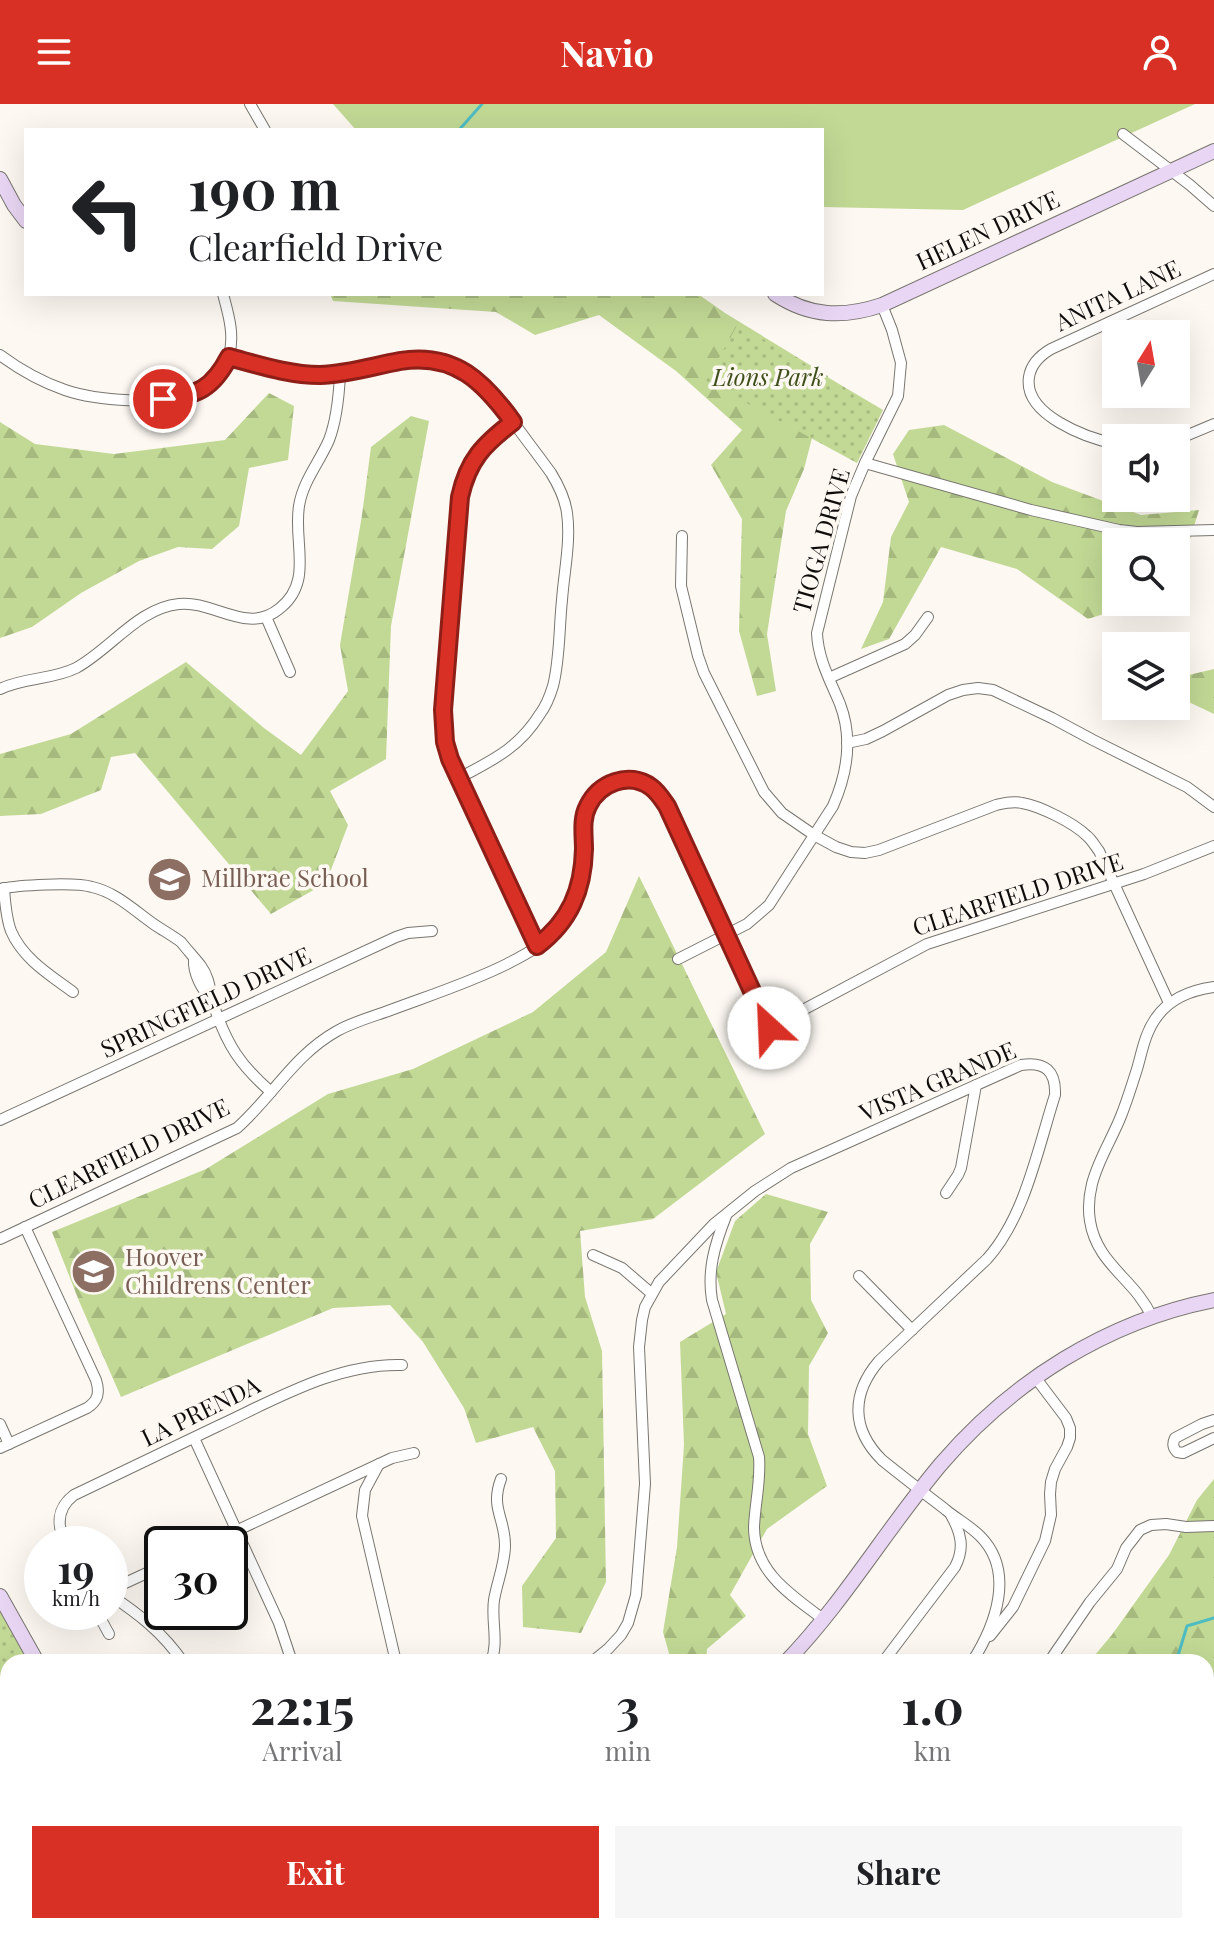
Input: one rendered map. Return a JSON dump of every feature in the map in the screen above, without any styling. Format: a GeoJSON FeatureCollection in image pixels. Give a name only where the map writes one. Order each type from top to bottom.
{"type":"FeatureCollection","features":[{"type":"Feature","properties":{"kind":"street"},"geometry":{"type":"LineString","coordinates":[[250,104],[264,128]]}},
{"type":"Feature","properties":{"kind":"street"},"geometry":{"type":"LineString","coordinates":[[1123,134],[1214,206]]}},
{"type":"Feature","properties":{"kind":"street","name":"HELEN DRIVE"},"geometry":{"type":"LineString","coordinates":[[779,296],[804,309],[824,313],[844,314],[882,305],[1214,151]]}},
{"type":"Feature","properties":{"kind":"street"},"geometry":{"type":"LineString","coordinates":[[0,179],[24,218]]}},
{"type":"Feature","properties":{"kind":"street","name":"ANITA LANE"},"geometry":{"type":"LineString","coordinates":[[1102,440],[1045,413],[1035,403],[1028,382],[1034,363],[1051,349],[1214,274]]}},
{"type":"Feature","properties":{"kind":"street"},"geometry":{"type":"LineString","coordinates":[[0,355],[45,382],[85,396],[125,400],[180,397],[196,393],[221,372],[229,357],[231,329],[223,296]]}},
{"type":"Feature","properties":{"kind":"street","name":"TIOGA DRIVE"},"geometry":{"type":"LineString","coordinates":[[678,959],[747,924],[769,905],[833,806],[845,774],[847,743],[841,707],[818,647],[817,633],[847,511],[865,463],[898,396],[901,363],[882,305]]}},
{"type":"Feature","properties":{"kind":"street"},"geometry":{"type":"LineString","coordinates":[[229,357],[299,374],[340,374],[416,360],[449,365],[467,373],[493,394],[551,473],[565,502],[568,531],[553,684],[543,711],[523,738],[499,757],[459,778]]}},
{"type":"Feature","properties":{"kind":"street"},"geometry":{"type":"LineString","coordinates":[[0,689],[26,679],[60,674],[77,667],[146,616],[162,608],[194,604],[238,618],[253,619],[266,617],[280,609],[298,582],[301,567],[299,505],[303,488],[330,436],[338,404],[340,374]]}},
{"type":"Feature","properties":{"kind":"street"},"geometry":{"type":"LineString","coordinates":[[513,422],[490,439],[479,452],[469,467],[460,497],[442,727],[459,778],[537,946]]}},
{"type":"Feature","properties":{"kind":"street"},"geometry":{"type":"LineString","coordinates":[[1190,434],[1214,424]]}},
{"type":"Feature","properties":{"kind":"street"},"geometry":{"type":"LineString","coordinates":[[865,463],[1031,510],[1119,530],[1214,530]]}},
{"type":"Feature","properties":{"kind":"street"},"geometry":{"type":"LineString","coordinates":[[682,536],[681,586],[704,673],[764,792],[782,813],[836,847],[865,853],[996,805],[1022,802],[1035,806],[1077,828],[1090,838],[1099,851],[1169,1003]]}},
{"type":"Feature","properties":{"kind":"street"},"geometry":{"type":"LineString","coordinates":[[266,617],[290,672]]}},
{"type":"Feature","properties":{"kind":"street"},"geometry":{"type":"LineString","coordinates":[[829,678],[905,644],[928,617]]}},
{"type":"Feature","properties":{"kind":"street"},"geometry":{"type":"LineString","coordinates":[[847,743],[883,731],[948,695],[978,688],[993,690],[1187,787],[1214,807]]}},
{"type":"Feature","properties":{"kind":"street","name":"CLEARFIELD DRIVE"},"geometry":{"type":"LineString","coordinates":[[0,1239],[237,1128],[309,1050],[340,1029],[489,973],[537,946],[564,922],[572,907],[583,870],[587,807],[608,784],[636,780],[649,786],[667,806],[769,1028],[927,944],[1169,866],[1214,846]]}},
{"type":"Feature","properties":{"kind":"street"},"geometry":{"type":"LineString","coordinates":[[73,992],[23,950],[11,931],[2,889],[92,887],[111,894],[182,943],[200,964],[234,1052],[243,1066],[271,1092]]}},
{"type":"Feature","properties":{"kind":"street","name":"SPRINGFIELD DRIVE"},"geometry":{"type":"LineString","coordinates":[[0,1120],[396,937],[432,931]]}},
{"type":"Feature","properties":{"kind":"street"},"geometry":{"type":"LineString","coordinates":[[1152,1317],[1141,1298],[1100,1252],[1089,1208],[1092,1181],[1129,1095],[1149,1029],[1157,1016],[1169,1003],[1187,994],[1214,987]]}},
{"type":"Feature","properties":{"kind":"street","name":"VISTA GRANDE"},"geometry":{"type":"LineString","coordinates":[[602,1654],[628,1623],[636,1595],[645,1484],[639,1347],[642,1320],[651,1293],[668,1271],[727,1212],[772,1179],[976,1085],[1021,1065],[1033,1063],[1044,1066],[1052,1074],[1056,1084],[1055,1095],[1021,1203],[1008,1232],[987,1259],[868,1374],[859,1400],[860,1426],[872,1450],[982,1537],[995,1559],[1000,1586],[983,1644]]}},
{"type":"Feature","properties":{"kind":"street"},"geometry":{"type":"LineString","coordinates":[[946,1193],[961,1168],[976,1085]]}},
{"type":"Feature","properties":{"kind":"street"},"geometry":{"type":"LineString","coordinates":[[727,1212],[711,1260],[710,1286],[759,1457],[755,1542],[766,1569],[775,1581],[823,1619]]}},
{"type":"Feature","properties":{"kind":"street"},"geometry":{"type":"LineString","coordinates":[[0,1424],[5,1446],[87,1408],[98,1396],[96,1380],[25,1227]]}},
{"type":"Feature","properties":{"kind":"street"},"geometry":{"type":"LineString","coordinates":[[593,1255],[622,1268],[651,1293]]}},
{"type":"Feature","properties":{"kind":"street"},"geometry":{"type":"LineString","coordinates":[[859,1276],[912,1330]]}},
{"type":"Feature","properties":{"kind":"street"},"geometry":{"type":"LineString","coordinates":[[793,1654],[940,1466],[983,1419],[1035,1377],[1091,1343],[1152,1317],[1214,1300]]}},
{"type":"Feature","properties":{"kind":"street","name":"LA PRENDA"},"geometry":{"type":"LineString","coordinates":[[59,1526],[60,1511],[74,1495],[286,1394],[331,1376],[381,1365],[402,1365]]}},
{"type":"Feature","properties":{"kind":"street"},"geometry":{"type":"LineString","coordinates":[[977,1654],[1013,1607],[1045,1541],[1051,1515],[1051,1482],[1070,1438],[1066,1418],[1035,1377]]}},
{"type":"Feature","properties":{"kind":"street"},"geometry":{"type":"LineString","coordinates":[[1214,1420],[1175,1438],[1172,1443],[1177,1452],[1183,1453],[1214,1438]]}},
{"type":"Feature","properties":{"kind":"street"},"geometry":{"type":"LineString","coordinates":[[194,1438],[234,1526]]}},
{"type":"Feature","properties":{"kind":"street"},"geometry":{"type":"LineString","coordinates":[[247,1526],[380,1464],[414,1453]]}},
{"type":"Feature","properties":{"kind":"street"},"geometry":{"type":"LineString","coordinates":[[380,1464],[365,1490],[362,1516],[394,1654]]}},
{"type":"Feature","properties":{"kind":"street"},"geometry":{"type":"LineString","coordinates":[[493,1654],[494,1599],[505,1553],[503,1529],[496,1505],[501,1479]]}},
{"type":"Feature","properties":{"kind":"street"},"geometry":{"type":"LineString","coordinates":[[889,1654],[960,1558],[961,1538],[951,1513]]}},
{"type":"Feature","properties":{"kind":"street"},"geometry":{"type":"LineString","coordinates":[[1054,1654],[1117,1569],[1126,1548],[1140,1530],[1166,1524],[1214,1526]]}},
{"type":"Feature","properties":{"kind":"street"},"geometry":{"type":"LineString","coordinates":[[248,1557],[279,1623],[289,1654]]}},
{"type":"Feature","properties":{"kind":"street"},"geometry":{"type":"LineString","coordinates":[[0,1596],[33,1654]]}},
{"type":"Feature","properties":{"kind":"street"},"geometry":{"type":"LineString","coordinates":[[128,1606],[161,1633],[177,1654]]}},
{"type":"Feature","properties":{"kind":"street"},"geometry":{"type":"LineString","coordinates":[[107,1630],[109,1634]]}},
{"type":"Feature","properties":{"kind":"green space"},"geometry":{"type":"Polygon","coordinates":[[[333,104],[1195,104],[963,210],[824,207],[824,128],[354,128],[333,104]]]}},
{"type":"Feature","properties":{"kind":"green space"},"geometry":{"type":"Polygon","coordinates":[[[331,296],[701,296],[828,376],[804,469],[786,511],[767,634],[776,691],[757,696],[739,631],[742,519],[711,465],[742,430],[676,371],[599,315],[535,335],[496,312],[333,301],[331,296]]]}},
{"type":"Feature","properties":{"kind":"green space","name":"Lions Park"},"geometry":{"type":"Polygon","coordinates":[[[738,324],[883,410],[857,463],[706,381],[738,324]]]}},
{"type":"Feature","properties":{"kind":"green space"},"geometry":{"type":"Polygon","coordinates":[[[269,393],[294,406],[288,460],[249,468],[239,526],[212,549],[178,547],[139,561],[81,593],[32,627],[0,638],[0,422],[35,444],[114,454],[225,440],[269,393]]]}},
{"type":"Feature","properties":{"kind":"green space"},"geometry":{"type":"Polygon","coordinates":[[[411,416],[429,421],[391,626],[386,759],[330,791],[348,825],[326,883],[271,914],[135,753],[111,757],[101,790],[41,814],[0,816],[0,754],[71,734],[186,662],[301,755],[348,691],[340,645],[371,447],[411,416]]]}},
{"type":"Feature","properties":{"kind":"green space"},"geometry":{"type":"Polygon","coordinates":[[[944,425],[1052,482],[1102,501],[1102,512],[1141,515],[1199,510],[1190,539],[1190,528],[1102,528],[1102,615],[1088,619],[1017,569],[941,547],[889,639],[861,649],[883,602],[891,537],[909,502],[893,454],[909,430],[944,425]]]}},
{"type":"Feature","properties":{"kind":"green space"},"geometry":{"type":"Polygon","coordinates":[[[1214,669],[1214,714],[1190,703],[1190,675],[1214,669]]]}},
{"type":"Feature","properties":{"kind":"green space"},"geometry":{"type":"Polygon","coordinates":[[[639,876],[765,1134],[653,1219],[580,1231],[585,1297],[602,1351],[606,1582],[581,1633],[523,1627],[522,1586],[556,1538],[555,1471],[533,1427],[476,1443],[464,1408],[423,1342],[390,1305],[333,1308],[121,1397],[52,1232],[206,1169],[328,1094],[413,1069],[533,1012],[606,952],[639,876]]]}},
{"type":"Feature","properties":{"kind":"green space"},"geometry":{"type":"Polygon","coordinates":[[[766,1194],[828,1212],[810,1244],[811,1300],[828,1333],[809,1366],[808,1434],[827,1486],[767,1529],[730,1595],[746,1616],[707,1649],[707,1654],[669,1654],[663,1632],[677,1547],[684,1445],[680,1342],[726,1314],[716,1272],[735,1221],[766,1194]]]}},
{"type":"Feature","properties":{"kind":"green space"},"geometry":{"type":"Polygon","coordinates":[[[1214,1479],[1214,1654],[1096,1654],[1169,1555],[1197,1500],[1214,1479]]]}},
{"type":"Feature","properties":{"kind":"green space"},"geometry":{"type":"Polygon","coordinates":[[[0,1596],[33,1654],[0,1654],[0,1596]]]}},
{"type":"Feature","properties":{"kind":"waterway"},"geometry":{"type":"LineString","coordinates":[[461,128],[482,104]]}},
{"type":"Feature","properties":{"kind":"waterway"},"geometry":{"type":"LineString","coordinates":[[1178,1654],[1187,1626],[1214,1618]]}},
{"type":"Feature","properties":{"kind":"place","name":"Millbrae School"},"geometry":{"type":"Point","coordinates":[170,879]}},
{"type":"Feature","properties":{"kind":"place","name":"Hoover Childrens Center"},"geometry":{"type":"Point","coordinates":[94,1272]}},
{"type":"Feature","properties":{"kind":"route"},"geometry":{"type":"LineString","coordinates":[[163,399],[196,393],[221,372],[229,357],[279,371],[320,375],[363,370],[400,361],[433,361],[467,373],[493,394],[513,422],[490,439],[479,452],[469,467],[460,497],[442,727],[450,759],[537,946],[564,922],[572,907],[583,870],[587,807],[596,794],[608,784],[622,780],[636,780],[649,786],[667,806],[769,1028]]}}]}
